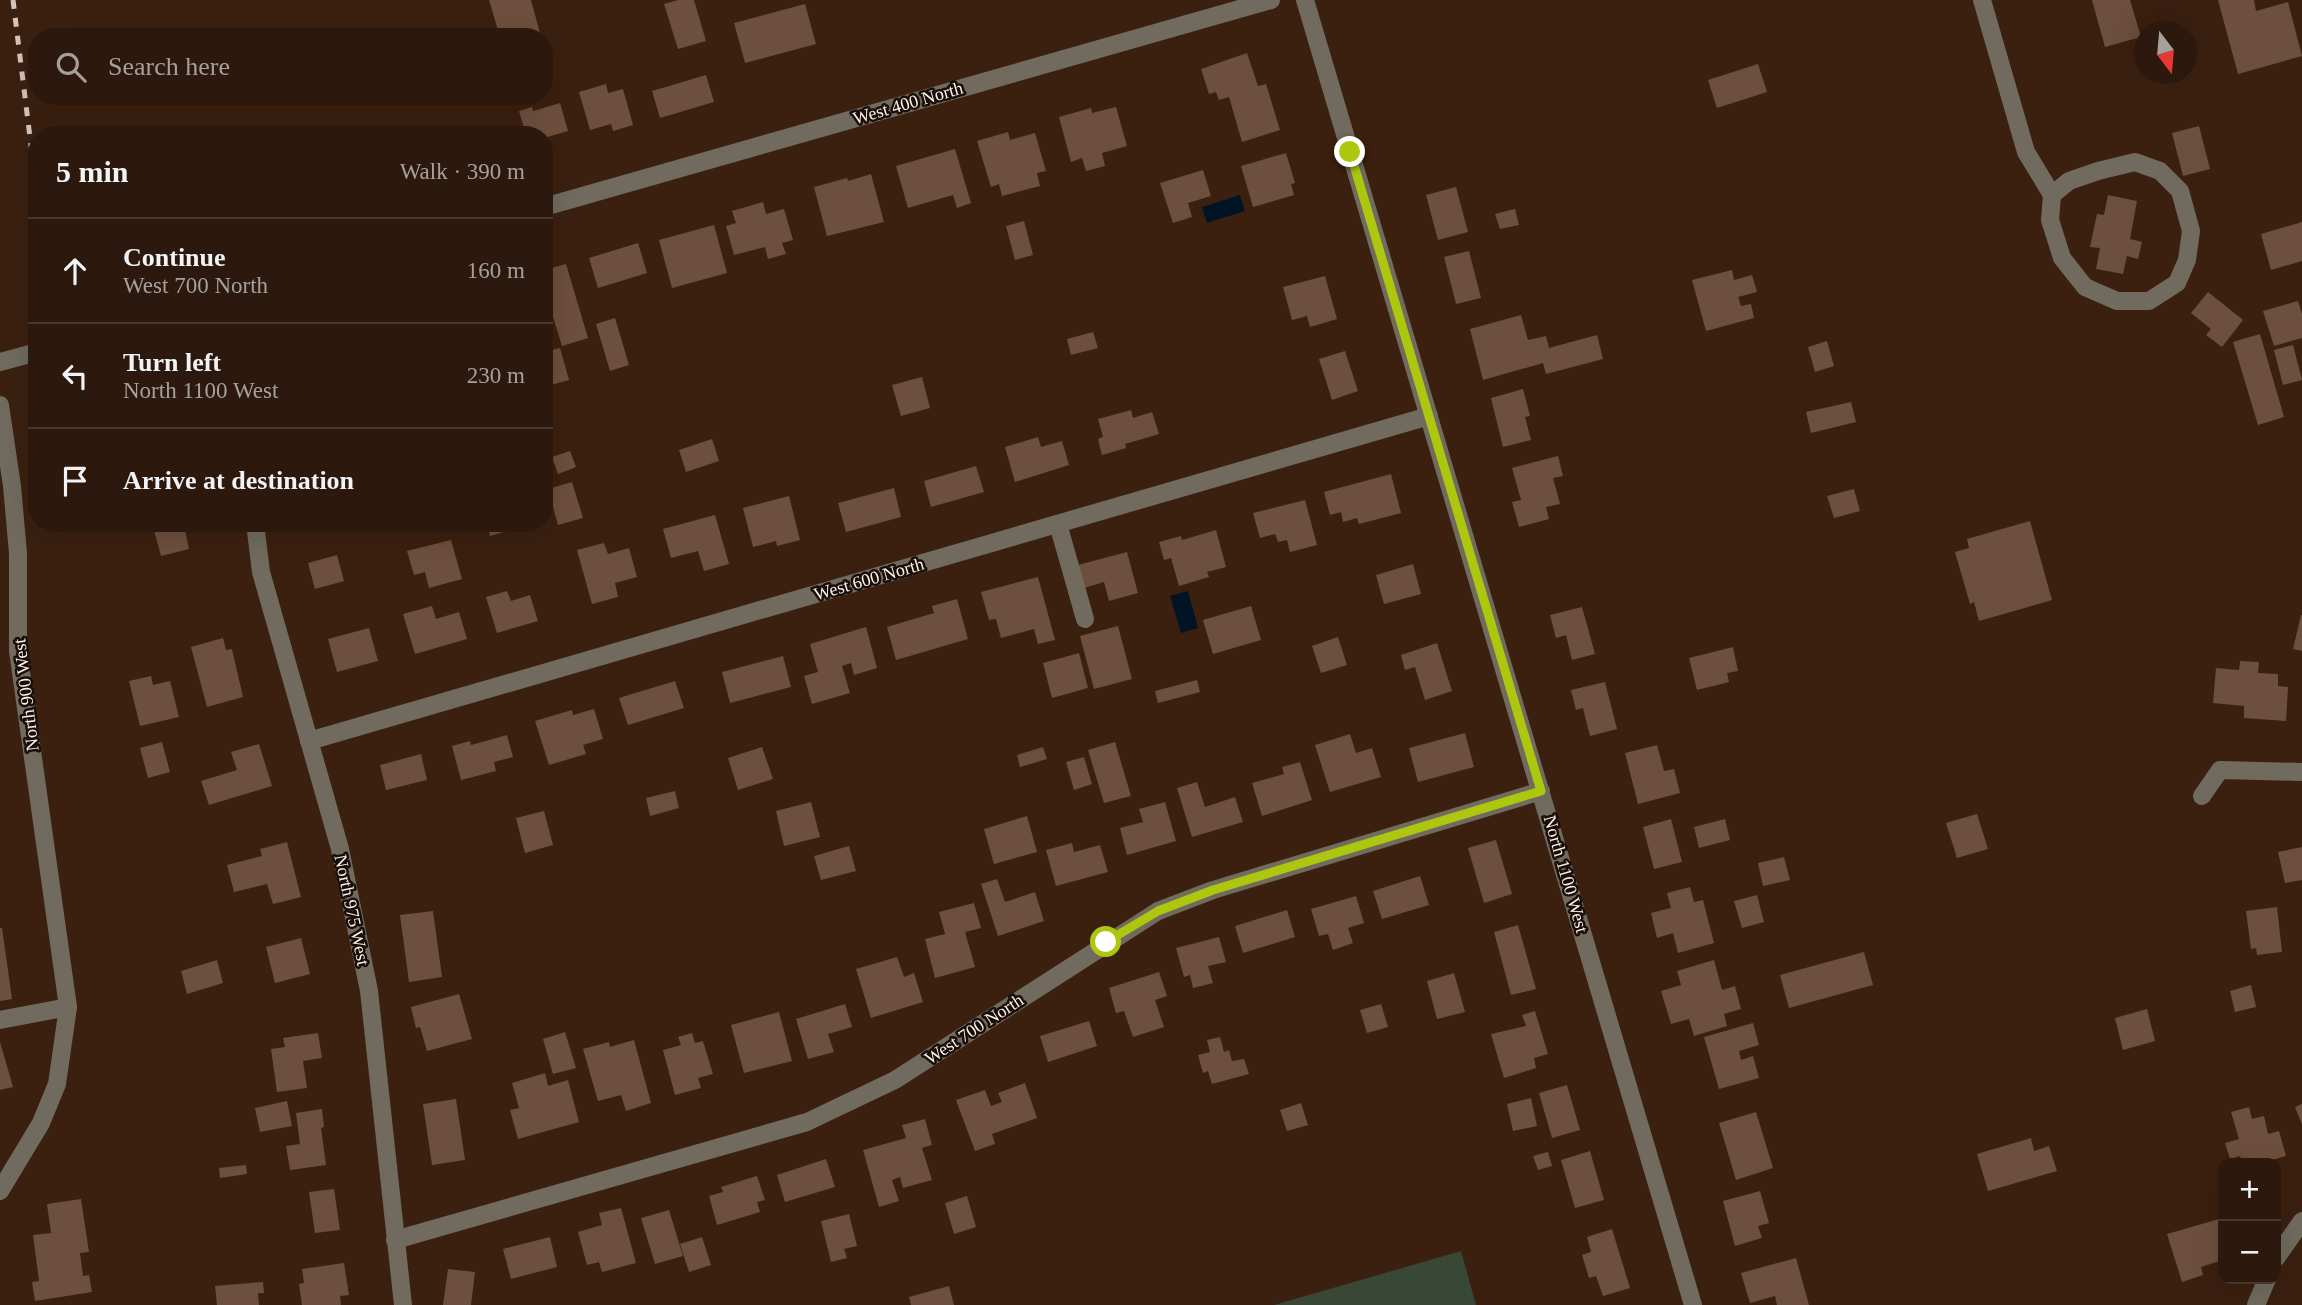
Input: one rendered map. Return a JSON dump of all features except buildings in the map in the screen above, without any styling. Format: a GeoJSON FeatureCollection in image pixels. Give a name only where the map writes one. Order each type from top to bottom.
{"type":"FeatureCollection","features":[{"type":"Feature","properties":{"kind":"street","name":"West 400 North"},"geometry":{"type":"LineString","coordinates":[[553,204],[1271,0]]}},
{"type":"Feature","properties":{"kind":"street","name":"North 1100 West"},"geometry":{"type":"LineString","coordinates":[[1305,0],[1693,1305]]}},
{"type":"Feature","properties":{"kind":"street"},"geometry":{"type":"LineString","coordinates":[[1982,0],[2026,152],[2052,195],[2050,220],[2062,258],[2085,287],[2118,301],[2149,301],[2177,283],[2187,260],[2191,231],[2180,191],[2160,171],[2135,162],[2098,170],[2069,181],[2052,195]]}},
{"type":"Feature","properties":{"kind":"street"},"geometry":{"type":"LineString","coordinates":[[0,362],[28,354]]}},
{"type":"Feature","properties":{"kind":"street","name":"North 900 West"},"geometry":{"type":"LineString","coordinates":[[0,405],[18,552],[18,651],[68,1007],[57,1084],[41,1123],[0,1191]]}},
{"type":"Feature","properties":{"kind":"street","name":"West 600 North"},"geometry":{"type":"LineString","coordinates":[[309,741],[1429,416]]}},
{"type":"Feature","properties":{"kind":"street"},"geometry":{"type":"LineString","coordinates":[[1058,524],[1085,618]]}},
{"type":"Feature","properties":{"kind":"street","name":"North 975 West"},"geometry":{"type":"LineString","coordinates":[[256,532],[261,572],[340,849],[369,991],[403,1305]]}},
{"type":"Feature","properties":{"kind":"street"},"geometry":{"type":"LineString","coordinates":[[0,656],[18,651]]}},
{"type":"Feature","properties":{"kind":"street"},"geometry":{"type":"LineString","coordinates":[[2202,796],[2220,770],[2302,772]]}},
{"type":"Feature","properties":{"kind":"street","name":"West 700 North"},"geometry":{"type":"LineString","coordinates":[[395,1240],[807,1122],[895,1080],[1158,911],[1213,890],[1541,791]]}},
{"type":"Feature","properties":{"kind":"street"},"geometry":{"type":"LineString","coordinates":[[0,1020],[68,1007]]}},
{"type":"Feature","properties":{"kind":"street"},"geometry":{"type":"LineString","coordinates":[[2281,1251],[2302,1221]]}},
{"type":"Feature","properties":{"kind":"street"},"geometry":{"type":"LineString","coordinates":[[2256,1305],[2265,1284]]}},
{"type":"Feature","properties":{"kind":"green space"},"geometry":{"type":"Polygon","coordinates":[[[1461,1251],[1476,1305],[1274,1305],[1461,1251]]]}},
{"type":"Feature","properties":{"kind":"water"},"geometry":{"type":"Polygon","coordinates":[[[1240,195],[1245,211],[1207,223],[1202,207],[1240,195]]]}},
{"type":"Feature","properties":{"kind":"water"},"geometry":{"type":"Polygon","coordinates":[[[1188,591],[1198,628],[1181,633],[1170,596],[1188,591]]]}},
{"type":"Feature","properties":{"kind":"railway"},"geometry":{"type":"LineString","coordinates":[[13,0],[29,126]]}},
{"type":"Feature","properties":{"kind":"route"},"geometry":{"type":"LineString","coordinates":[[1106,942],[1158,911],[1213,890],[1541,791],[1350,152]]}}]}
